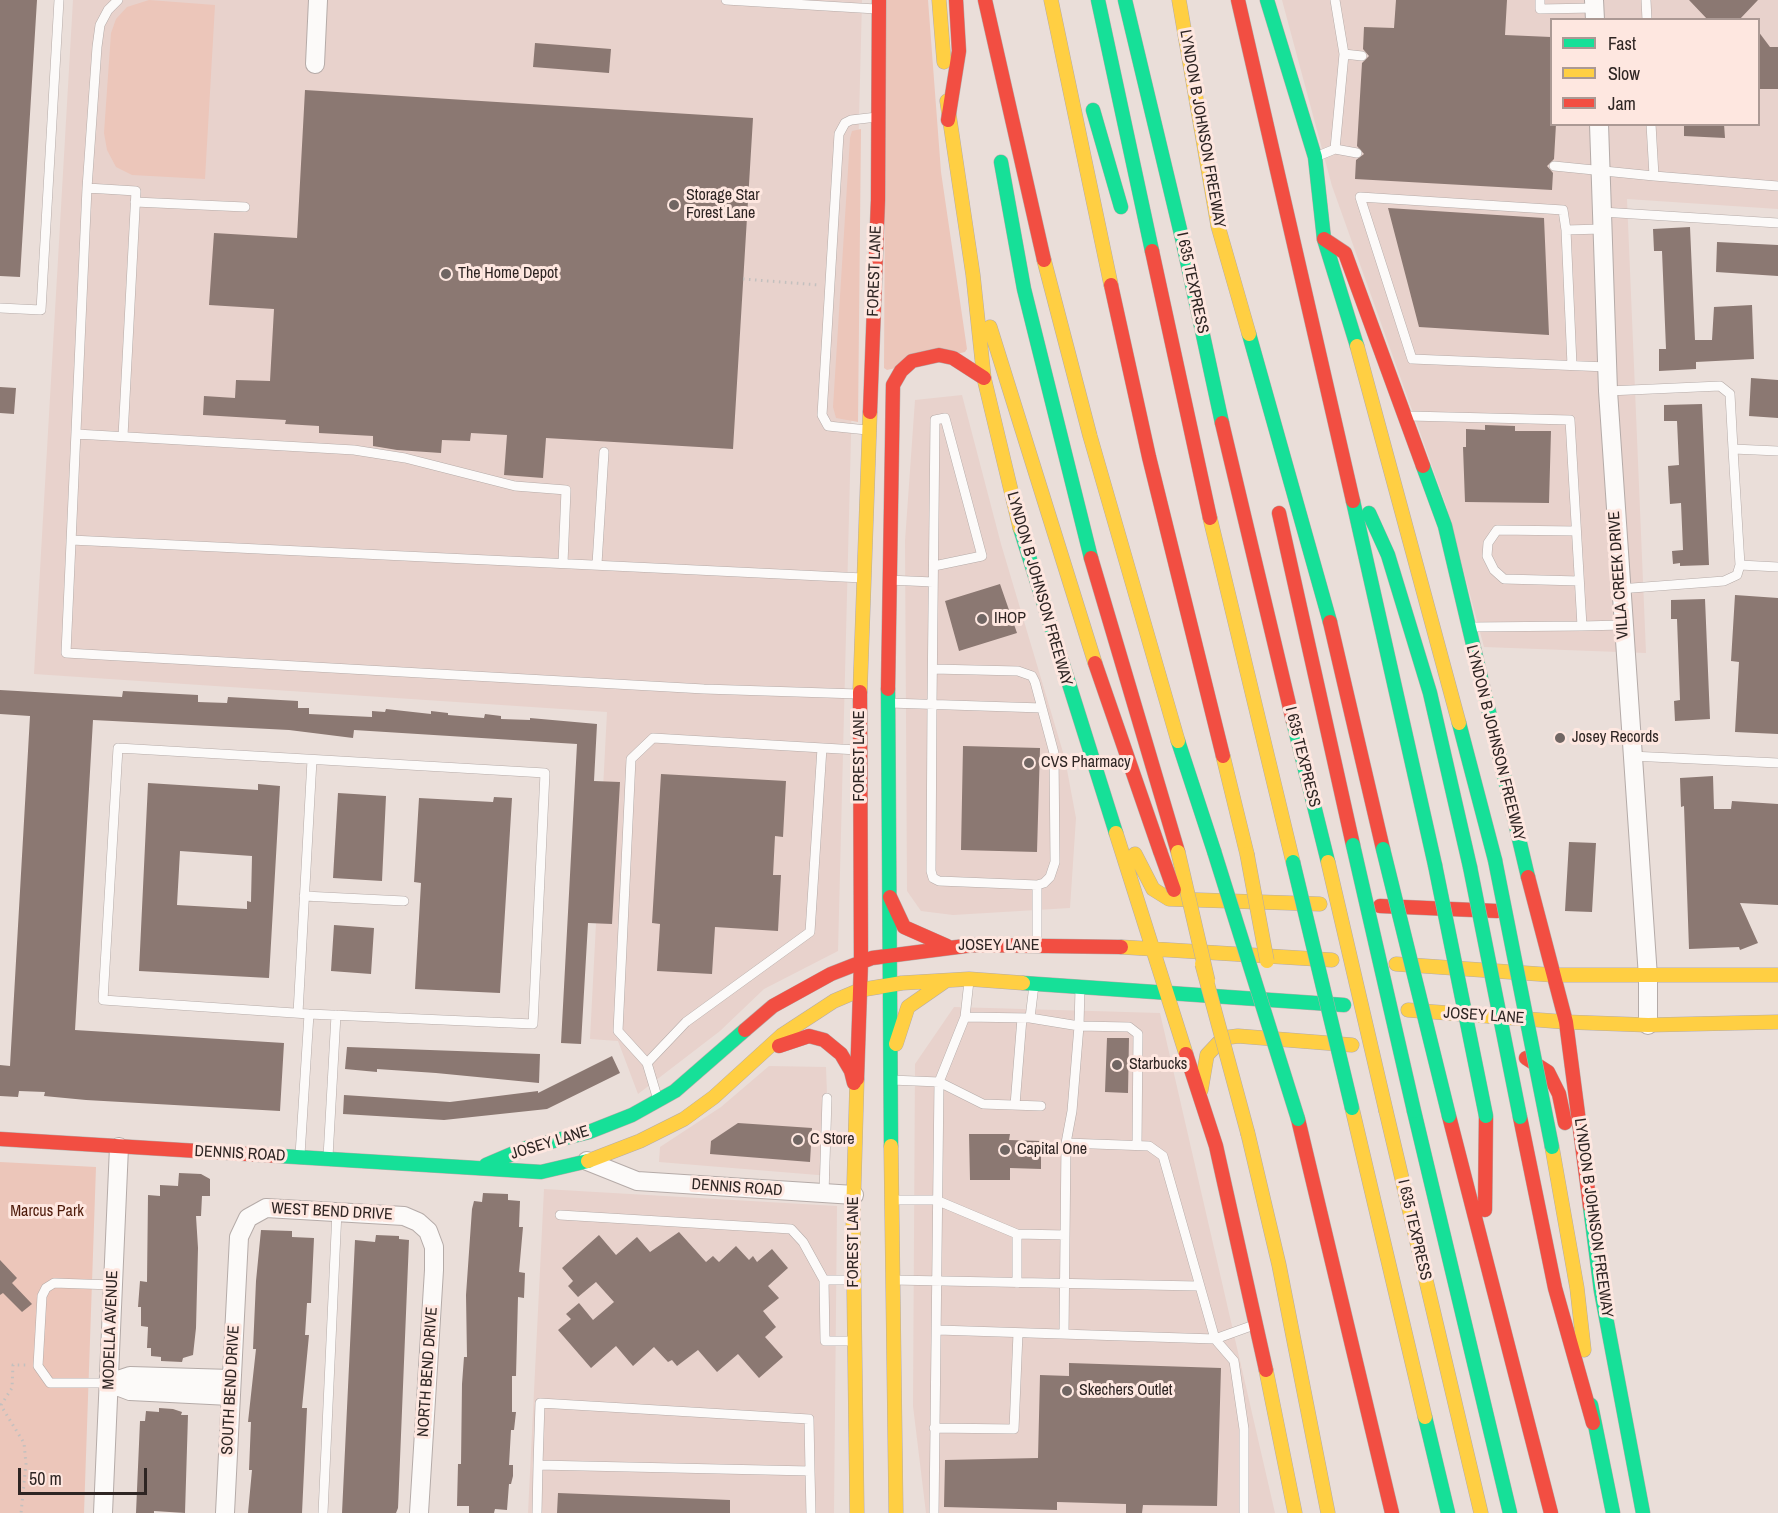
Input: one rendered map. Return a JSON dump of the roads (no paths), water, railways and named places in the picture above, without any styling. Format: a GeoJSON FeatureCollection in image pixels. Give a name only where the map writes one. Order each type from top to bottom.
{"type":"FeatureCollection","features":[{"type":"Feature","properties":{"kind":"main road","name":"LYNDON B JOHNSON FREEWAY"},"geometry":{"type":"LineString","coordinates":[[939,0],[948,120],[974,275],[984,378],[1026,554],[1216,1146],[1257,1324],[1295,1513]]}},
{"type":"Feature","properties":{"kind":"main road"},"geometry":{"type":"LineString","coordinates":[[948,120],[959,51],[956,0]]}},
{"type":"Feature","properties":{"kind":"main road"},"geometry":{"type":"LineString","coordinates":[[985,0],[1049,281],[1090,436],[1188,774],[1298,1119]]}},
{"type":"Feature","properties":{"kind":"main road"},"geometry":{"type":"LineString","coordinates":[[1053,0],[1081,71]]}},
{"type":"Feature","properties":{"kind":"main road"},"geometry":{"type":"LineString","coordinates":[[1053,0],[1070,96],[1149,457],[1247,854],[1298,1119],[1392,1513]]}},
{"type":"Feature","properties":{"kind":"main road","name":"I 635 TEXPRESS"},"geometry":{"type":"LineString","coordinates":[[1098,0],[1198,468],[1449,1513]]}},
{"type":"Feature","properties":{"kind":"main road","name":"I 635 TEXPRESS"},"geometry":{"type":"LineString","coordinates":[[1125,0],[1182,238],[1236,488],[1481,1513]]}},
{"type":"Feature","properties":{"kind":"main road"},"geometry":{"type":"LineString","coordinates":[[1166,0],[1167,19]]}},
{"type":"Feature","properties":{"kind":"main road","name":"LYNDON B JOHNSON FREEWAY"},"geometry":{"type":"LineString","coordinates":[[1179,0],[1218,226],[1336,642],[1383,849],[1551,1513]]}},
{"type":"Feature","properties":{"kind":"main road"},"geometry":{"type":"LineString","coordinates":[[1238,0],[1344,456],[1364,557],[1435,865],[1486,1116],[1485,1253]]}},
{"type":"Feature","properties":{"kind":"main road"},"geometry":{"type":"LineString","coordinates":[[1267,0],[1315,157],[1323,239],[1370,390],[1496,860],[1577,1288],[1593,1423]]}},
{"type":"Feature","properties":{"kind":"main road","name":"FOREST LANE"},"geometry":{"type":"LineString","coordinates":[[879,4],[878,200],[869,430],[875,579],[889,704],[890,1200],[882,1280],[896,1513]]}},
{"type":"Feature","properties":{"kind":"main road"},"geometry":{"type":"LineString","coordinates":[[988,21],[990,86]]}},
{"type":"Feature","properties":{"kind":"main road"},"geometry":{"type":"LineString","coordinates":[[1088,94],[1125,218]]}},
{"type":"Feature","properties":{"kind":"main road"},"geometry":{"type":"LineString","coordinates":[[999,145],[1024,289],[1061,445],[1096,577],[1178,852],[1208,981],[1248,1134],[1279,1264],[1328,1513]]}},
{"type":"Feature","properties":{"kind":"main road"},"geometry":{"type":"LineString","coordinates":[[1178,159],[1182,238]]}},
{"type":"Feature","properties":{"kind":"main road"},"geometry":{"type":"LineString","coordinates":[[1218,226],[1261,432]]}},
{"type":"Feature","properties":{"kind":"main road","name":"LYNDON B JOHNSON FREEWAY"},"geometry":{"type":"LineString","coordinates":[[1323,239],[1345,253],[1445,526],[1520,845],[1566,1022],[1589,1181],[1601,1291],[1643,1513]]}},
{"type":"Feature","properties":{"kind":"main road"},"geometry":{"type":"LineString","coordinates":[[974,275],[1108,703],[1208,981]]}},
{"type":"Feature","properties":{"kind":"main road"},"geometry":{"type":"LineString","coordinates":[[1145,286],[1198,468]]}},
{"type":"Feature","properties":{"kind":"main road","name":"FOREST LANE"},"geometry":{"type":"LineString","coordinates":[[857,1513],[854,1195],[861,962],[860,694],[891,432],[893,385],[901,371],[912,361],[939,355],[953,358],[984,378]]}},
{"type":"Feature","properties":{"kind":"main road"},"geometry":{"type":"LineString","coordinates":[[869,430],[891,432]]}},
{"type":"Feature","properties":{"kind":"main road"},"geometry":{"type":"LineString","coordinates":[[1344,456],[1391,565],[1430,693],[1470,867],[1555,1288],[1593,1423],[1613,1513]]}},
{"type":"Feature","properties":{"kind":"main road"},"geometry":{"type":"LineString","coordinates":[[1276,500],[1414,1111],[1510,1513]]}},
{"type":"Feature","properties":{"kind":"main road"},"geometry":{"type":"LineString","coordinates":[[1107,808],[1128,833],[1143,874],[1153,889],[1169,898],[1497,911],[1518,899],[1524,882],[1520,845]]}},
{"type":"Feature","properties":{"kind":"main road"},"geometry":{"type":"LineString","coordinates":[[888,892],[899,921],[904,927],[917,935],[950,947]]}},
{"type":"Feature","properties":{"kind":"main road","name":"JOSEY LANE"},"geometry":{"type":"LineString","coordinates":[[480,1167],[526,1148],[589,1132],[632,1115],[658,1101],[696,1074],[773,1006],[831,974],[861,962],[888,956],[950,947],[1152,947],[1553,975],[1648,977],[1778,975]]}},
{"type":"Feature","properties":{"kind":"main road","name":"JOSEY LANE"},"geometry":{"type":"LineString","coordinates":[[480,1167],[541,1172],[587,1161],[640,1141],[673,1124],[714,1097],[782,1035],[810,1015],[860,990],[888,985],[969,979],[1166,991],[1566,1022],[1648,1025],[1778,1022]]}},
{"type":"Feature","properties":{"kind":"main road"},"geometry":{"type":"LineString","coordinates":[[889,1080],[902,1019],[908,1007],[946,980]]}},
{"type":"Feature","properties":{"kind":"main road"},"geometry":{"type":"LineString","coordinates":[[758,1057],[790,1040],[809,1036],[825,1040],[841,1054],[851,1071],[857,1093]]}},
{"type":"Feature","properties":{"kind":"main road"},"geometry":{"type":"LineString","coordinates":[[1200,1092],[1207,1055],[1223,1038],[1238,1036],[1527,1058],[1548,1072],[1559,1094],[1570,1148],[1589,1181]]}},
{"type":"Feature","properties":{"kind":"main road"},"geometry":{"type":"LineString","coordinates":[[658,1101],[673,1124]]}},
{"type":"Feature","properties":{"kind":"main road","name":"DENNIS ROAD"},"geometry":{"type":"LineString","coordinates":[[0,1140],[480,1167]]}},
{"type":"Feature","properties":{"kind":"main road"},"geometry":{"type":"LineString","coordinates":[[854,1280],[882,1280]]}},
{"type":"Feature","properties":{"kind":"street"},"geometry":{"type":"LineString","coordinates":[[315,64],[318,0]]}},
{"type":"Feature","properties":{"kind":"street","name":"VILLA CREEK DRIVE"},"geometry":{"type":"LineString","coordinates":[[1599,126],[1608,391],[1619,590],[1648,977],[1648,1025]]}},
{"type":"Feature","properties":{"kind":"street","name":"MODELLA AVENUE"},"geometry":{"type":"LineString","coordinates":[[103,1513],[119,1146]]}},
{"type":"Feature","properties":{"kind":"street","name":"DENNIS ROAD"},"geometry":{"type":"LineString","coordinates":[[587,1161],[637,1181],[854,1195]]}},
{"type":"Feature","properties":{"kind":"street","name":"WEST BEND DRIVE"},"geometry":{"type":"LineString","coordinates":[[237,1267],[239,1237],[243,1225],[254,1213],[266,1208],[404,1216],[418,1222],[428,1231]]}},
{"type":"Feature","properties":{"kind":"street","name":"NORTH BEND DRIVE"},"geometry":{"type":"LineString","coordinates":[[419,1513],[434,1270],[434,1247],[428,1231]]}},
{"type":"Feature","properties":{"kind":"street","name":"SOUTH BEND DRIVE"},"geometry":{"type":"LineString","coordinates":[[225,1513],[237,1267]]}},
{"type":"Feature","properties":{"kind":"street"},"geometry":{"type":"LineString","coordinates":[[109,1383],[130,1376],[231,1388]]}},
{"type":"Feature","properties":{"kind":"lane"},"geometry":{"type":"LineString","coordinates":[[0,308],[41,310],[59,0]]}},
{"type":"Feature","properties":{"kind":"lane"},"geometry":{"type":"LineString","coordinates":[[118,0],[108,10],[100,25],[87,188],[66,653],[731,691],[860,694]]}},
{"type":"Feature","properties":{"kind":"lane"},"geometry":{"type":"LineString","coordinates":[[726,0],[879,4]]}},
{"type":"Feature","properties":{"kind":"lane"},"geometry":{"type":"LineString","coordinates":[[1335,0],[1344,54],[1335,149]]}},
{"type":"Feature","properties":{"kind":"lane"},"geometry":{"type":"LineString","coordinates":[[1540,0],[1540,9],[1594,9]]}},
{"type":"Feature","properties":{"kind":"lane"},"geometry":{"type":"LineString","coordinates":[[1646,0],[1647,18]]}},
{"type":"Feature","properties":{"kind":"lane"},"geometry":{"type":"LineString","coordinates":[[1344,54],[1362,56]]}},
{"type":"Feature","properties":{"kind":"lane"},"geometry":{"type":"LineString","coordinates":[[869,430],[828,426],[822,415],[839,134],[845,123],[851,120],[878,117]]}},
{"type":"Feature","properties":{"kind":"lane"},"geometry":{"type":"LineString","coordinates":[[1651,126],[1654,176]]}},
{"type":"Feature","properties":{"kind":"lane"},"geometry":{"type":"LineString","coordinates":[[1315,157],[1335,149],[1357,153]]}},
{"type":"Feature","properties":{"kind":"lane"},"geometry":{"type":"LineString","coordinates":[[1554,166],[1778,186]]}},
{"type":"Feature","properties":{"kind":"lane"},"geometry":{"type":"LineString","coordinates":[[87,188],[136,191],[123,436]]}},
{"type":"Feature","properties":{"kind":"lane"},"geometry":{"type":"LineString","coordinates":[[1572,365],[1566,230],[1563,210],[1360,197],[1412,359],[1607,367]]}},
{"type":"Feature","properties":{"kind":"lane"},"geometry":{"type":"LineString","coordinates":[[135,202],[245,207]]}},
{"type":"Feature","properties":{"kind":"lane"},"geometry":{"type":"LineString","coordinates":[[1566,230],[1602,221],[1778,223]]}},
{"type":"Feature","properties":{"kind":"lane"},"geometry":{"type":"LineString","coordinates":[[1608,391],[1720,386],[1730,394],[1740,565],[1737,575],[1724,582],[1619,590]]}},
{"type":"Feature","properties":{"kind":"lane"},"geometry":{"type":"LineString","coordinates":[[1404,416],[1570,420],[1582,626]]}},
{"type":"Feature","properties":{"kind":"lane"},"geometry":{"type":"LineString","coordinates":[[933,669],[1026,672],[1035,682],[1054,753],[1055,862],[1050,877],[1037,885],[939,881],[933,878],[932,705],[935,420],[945,417],[982,556],[934,566]]}},
{"type":"Feature","properties":{"kind":"lane"},"geometry":{"type":"LineString","coordinates":[[76,434],[354,450],[405,458],[515,486],[566,490],[563,562]]}},
{"type":"Feature","properties":{"kind":"lane"},"geometry":{"type":"LineString","coordinates":[[1733,449],[1778,451]]}},
{"type":"Feature","properties":{"kind":"lane"},"geometry":{"type":"LineString","coordinates":[[597,564],[604,452]]}},
{"type":"Feature","properties":{"kind":"lane"},"geometry":{"type":"LineString","coordinates":[[1576,531],[1497,530],[1488,543],[1487,556],[1494,570],[1504,579],[1579,581]]}},
{"type":"Feature","properties":{"kind":"lane"},"geometry":{"type":"LineString","coordinates":[[71,540],[563,562],[933,582]]}},
{"type":"Feature","properties":{"kind":"lane"},"geometry":{"type":"LineString","coordinates":[[1740,565],[1778,567]]}},
{"type":"Feature","properties":{"kind":"lane"},"geometry":{"type":"LineString","coordinates":[[1467,627],[1622,626]]}},
{"type":"Feature","properties":{"kind":"lane"},"geometry":{"type":"LineString","coordinates":[[889,704],[1042,708]]}},
{"type":"Feature","properties":{"kind":"lane"},"geometry":{"type":"LineString","coordinates":[[658,1101],[647,1063],[618,1031],[631,759],[653,738],[860,750]]}},
{"type":"Feature","properties":{"kind":"lane"},"geometry":{"type":"LineString","coordinates":[[118,748],[312,760],[545,774],[533,1024],[309,1014],[103,1000],[118,748]]}},
{"type":"Feature","properties":{"kind":"lane"},"geometry":{"type":"LineString","coordinates":[[647,1063],[686,1022],[810,932],[822,748]]}},
{"type":"Feature","properties":{"kind":"lane"},"geometry":{"type":"LineString","coordinates":[[1631,756],[1778,763]]}},
{"type":"Feature","properties":{"kind":"lane"},"geometry":{"type":"LineString","coordinates":[[298,1013],[312,760]]}},
{"type":"Feature","properties":{"kind":"lane"},"geometry":{"type":"LineString","coordinates":[[1037,885],[1037,946]]}},
{"type":"Feature","properties":{"kind":"lane"},"geometry":{"type":"LineString","coordinates":[[304,896],[404,901]]}},
{"type":"Feature","properties":{"kind":"lane"},"geometry":{"type":"LineString","coordinates":[[934,1513],[934,1428],[938,1330],[935,1281],[939,1082],[965,1017],[969,979]]}},
{"type":"Feature","properties":{"kind":"lane"},"geometry":{"type":"LineString","coordinates":[[1015,1105],[1026,1018],[1034,983]]}},
{"type":"Feature","properties":{"kind":"lane"},"geometry":{"type":"LineString","coordinates":[[1064,1334],[1066,1143],[1072,1111],[1080,986]]}},
{"type":"Feature","properties":{"kind":"lane"},"geometry":{"type":"LineString","coordinates":[[300,1157],[309,1014]]}},
{"type":"Feature","properties":{"kind":"lane"},"geometry":{"type":"LineString","coordinates":[[328,1159],[336,1015]]}},
{"type":"Feature","properties":{"kind":"lane"},"geometry":{"type":"LineString","coordinates":[[965,1017],[1026,1018],[1079,1026],[1129,1027],[1138,1034],[1137,1145]]}},
{"type":"Feature","properties":{"kind":"lane"},"geometry":{"type":"LineString","coordinates":[[889,1080],[939,1082],[983,1104],[1041,1106]]}},
{"type":"Feature","properties":{"kind":"lane"},"geometry":{"type":"LineString","coordinates":[[824,1194],[827,1098]]}},
{"type":"Feature","properties":{"kind":"lane"},"geometry":{"type":"LineString","coordinates":[[1066,1143],[1149,1146],[1163,1156],[1198,1286],[1215,1339],[1234,1361],[1244,1429],[1244,1513]]}},
{"type":"Feature","properties":{"kind":"lane"},"geometry":{"type":"LineString","coordinates":[[890,1200],[936,1200],[1017,1234],[1065,1235]]}},
{"type":"Feature","properties":{"kind":"lane"},"geometry":{"type":"LineString","coordinates":[[323,1513],[337,1211]]}},
{"type":"Feature","properties":{"kind":"lane"},"geometry":{"type":"LineString","coordinates":[[560,1215],[791,1229],[803,1242],[824,1280],[825,1341],[854,1341]]}},
{"type":"Feature","properties":{"kind":"lane"},"geometry":{"type":"LineString","coordinates":[[1017,1234],[1017,1283]]}},
{"type":"Feature","properties":{"kind":"lane"},"geometry":{"type":"LineString","coordinates":[[824,1280],[854,1280]]}},
{"type":"Feature","properties":{"kind":"lane"},"geometry":{"type":"LineString","coordinates":[[882,1280],[1198,1286]]}},
{"type":"Feature","properties":{"kind":"lane"},"geometry":{"type":"LineString","coordinates":[[109,1383],[50,1383],[38,1366],[42,1296],[46,1288],[54,1283],[113,1286]]}},
{"type":"Feature","properties":{"kind":"lane"},"geometry":{"type":"LineString","coordinates":[[938,1330],[1215,1339],[1257,1324]]}},
{"type":"Feature","properties":{"kind":"lane"},"geometry":{"type":"LineString","coordinates":[[934,1428],[1014,1429],[1018,1333]]}},
{"type":"Feature","properties":{"kind":"lane"},"geometry":{"type":"LineString","coordinates":[[537,1513],[540,1403],[809,1419],[811,1513]]}},
{"type":"Feature","properties":{"kind":"lane"},"geometry":{"type":"LineString","coordinates":[[538,1465],[810,1471]]}},
{"type":"Feature","properties":{"kind":"place","name":"Storage Star Forest Lane"},"geometry":{"type":"Point","coordinates":[674,205]}},
{"type":"Feature","properties":{"kind":"place","name":"The Home Depot"},"geometry":{"type":"Point","coordinates":[446,274]}},
{"type":"Feature","properties":{"kind":"place","name":"IHOP"},"geometry":{"type":"Point","coordinates":[982,619]}},
{"type":"Feature","properties":{"kind":"place","name":"Josey Records"},"geometry":{"type":"Point","coordinates":[1560,738]}},
{"type":"Feature","properties":{"kind":"place","name":"CVS Pharmacy"},"geometry":{"type":"Point","coordinates":[1029,763]}},
{"type":"Feature","properties":{"kind":"place","name":"Starbucks"},"geometry":{"type":"Point","coordinates":[1117,1065]}},
{"type":"Feature","properties":{"kind":"place","name":"C Store"},"geometry":{"type":"Point","coordinates":[798,1140]}},
{"type":"Feature","properties":{"kind":"place","name":"Capital One"},"geometry":{"type":"Point","coordinates":[1005,1150]}},
{"type":"Feature","properties":{"kind":"place","name":"Skechers Outlet"},"geometry":{"type":"Point","coordinates":[1067,1391]}},
{"type":"Feature","properties":{"kind":"park label","name":"Marcus Park"},"geometry":{"type":"Point","coordinates":[47,1212]}}]}
